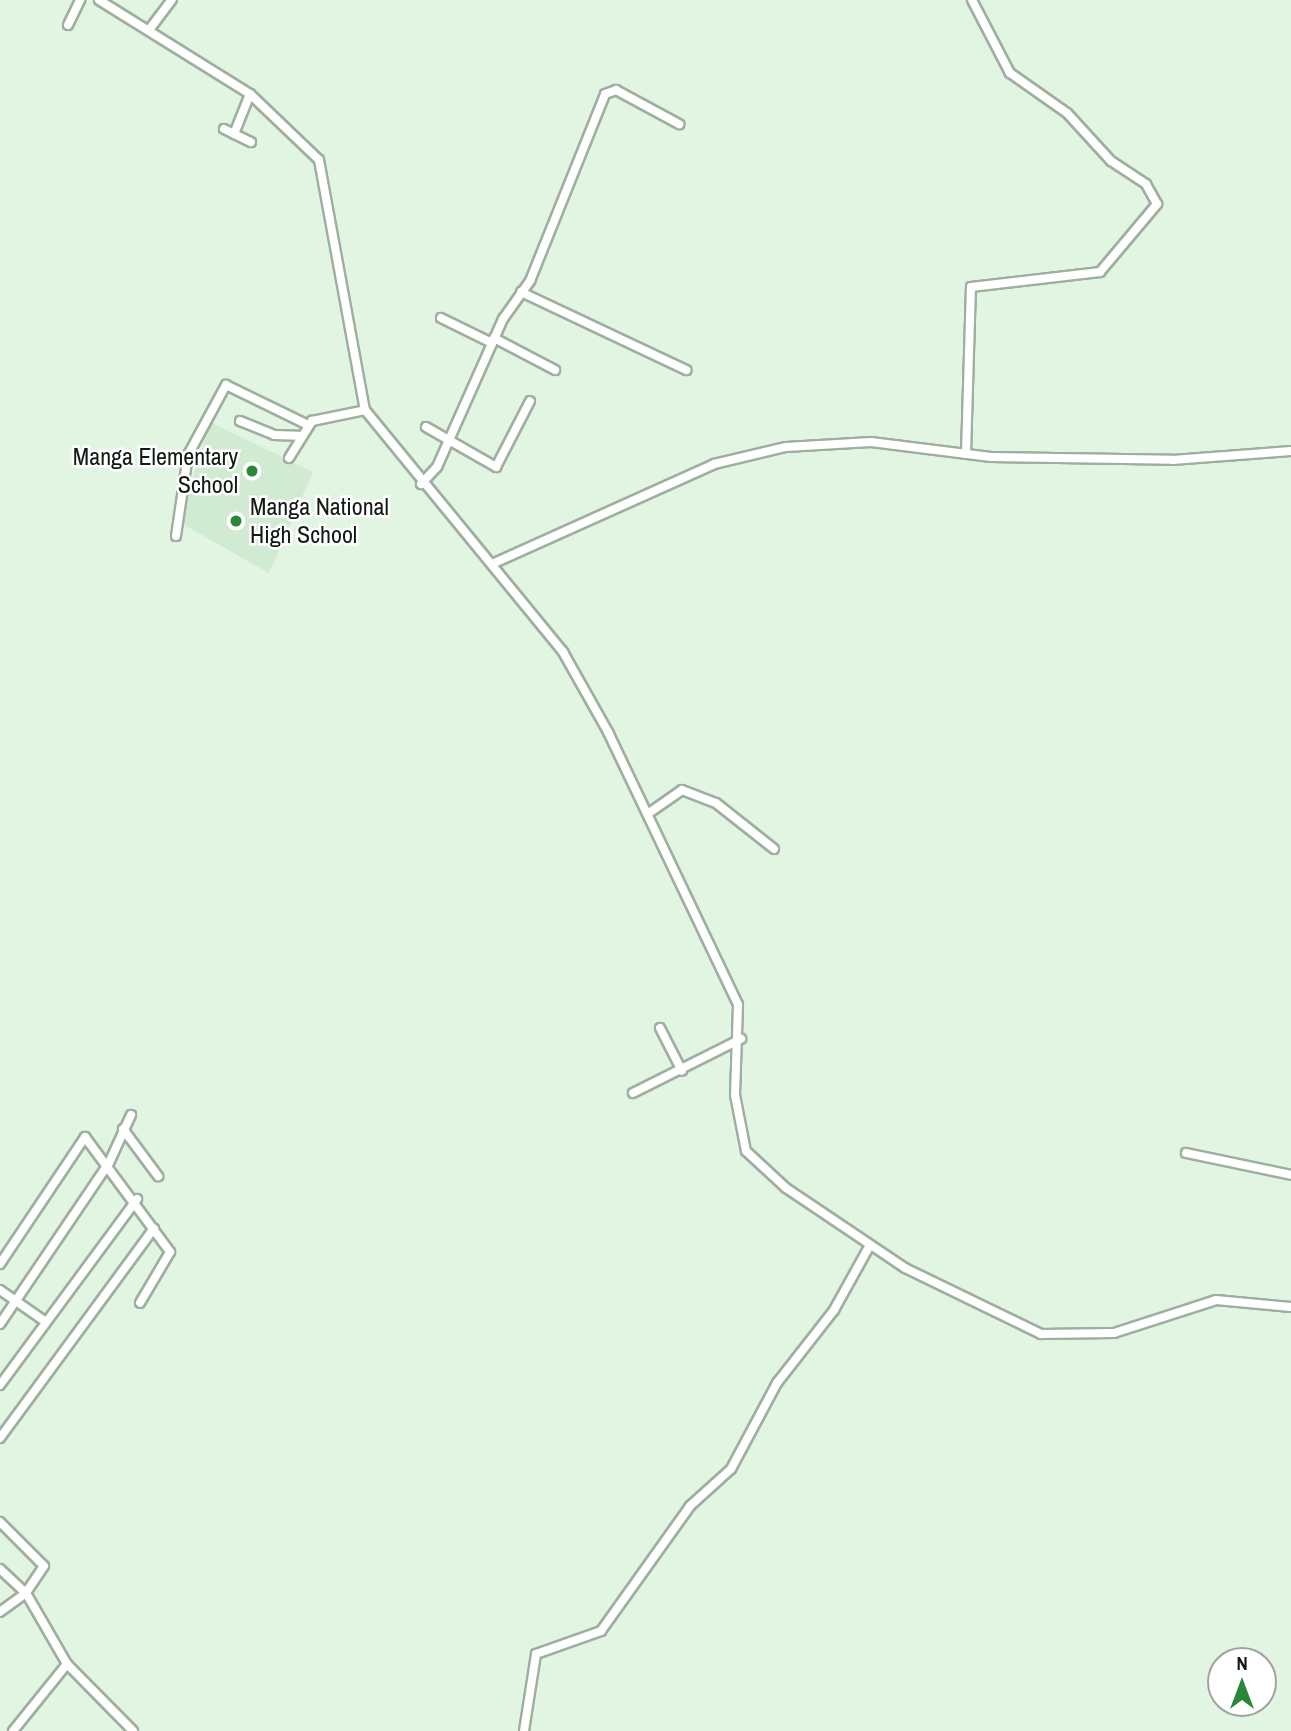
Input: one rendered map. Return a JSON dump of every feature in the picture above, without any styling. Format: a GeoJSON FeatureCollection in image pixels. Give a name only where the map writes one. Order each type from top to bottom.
{"type":"FeatureCollection","features":[{"type":"Feature","properties":{"kind":"street"},"geometry":{"type":"LineString","coordinates":[[68,25],[80,0]]}},
{"type":"Feature","properties":{"kind":"street"},"geometry":{"type":"LineString","coordinates":[[99,0],[250,94],[319,160],[365,410],[421,484],[492,564],[563,652],[649,813],[738,1006],[741,1039],[735,1095],[746,1152],[781,1184],[870,1245],[957,1298],[1060,1338],[1114,1332],[1216,1300],[1291,1306]]}},
{"type":"Feature","properties":{"kind":"street"},"geometry":{"type":"LineString","coordinates":[[149,30],[172,0]]}},
{"type":"Feature","properties":{"kind":"street"},"geometry":{"type":"LineString","coordinates":[[966,454],[971,287],[1100,272],[1157,204],[1146,184],[1111,161],[1067,113],[1010,73],[971,0]]}},
{"type":"Feature","properties":{"kind":"street"},"geometry":{"type":"LineString","coordinates":[[421,484],[437,467],[493,341],[521,292],[605,94],[620,92],[679,124]]}},
{"type":"Feature","properties":{"kind":"street"},"geometry":{"type":"LineString","coordinates":[[234,134],[250,94]]}},
{"type":"Feature","properties":{"kind":"street"},"geometry":{"type":"LineString","coordinates":[[224,129],[251,142]]}},
{"type":"Feature","properties":{"kind":"street"},"geometry":{"type":"LineString","coordinates":[[521,292],[687,370]]}},
{"type":"Feature","properties":{"kind":"street"},"geometry":{"type":"LineString","coordinates":[[441,318],[555,370]]}},
{"type":"Feature","properties":{"kind":"street"},"geometry":{"type":"LineString","coordinates":[[176,536],[188,455],[226,385],[308,425]]}},
{"type":"Feature","properties":{"kind":"street"},"geometry":{"type":"LineString","coordinates":[[426,427],[447,442],[496,467],[530,401]]}},
{"type":"Feature","properties":{"kind":"street"},"geometry":{"type":"LineString","coordinates":[[289,458],[299,436],[308,425],[365,410]]}},
{"type":"Feature","properties":{"kind":"street"},"geometry":{"type":"LineString","coordinates":[[240,421],[274,435],[299,436]]}},
{"type":"Feature","properties":{"kind":"street"},"geometry":{"type":"LineString","coordinates":[[492,564],[702,469],[755,453],[871,442],[966,454],[1173,460],[1291,451]]}},
{"type":"Feature","properties":{"kind":"street"},"geometry":{"type":"LineString","coordinates":[[649,813],[673,791],[690,792],[716,803],[774,849]]}},
{"type":"Feature","properties":{"kind":"street"},"geometry":{"type":"LineString","coordinates":[[660,1028],[682,1071]]}},
{"type":"Feature","properties":{"kind":"street"},"geometry":{"type":"LineString","coordinates":[[633,1093],[682,1071],[741,1039]]}},
{"type":"Feature","properties":{"kind":"street"},"geometry":{"type":"LineString","coordinates":[[0,1324],[110,1163],[131,1115]]}},
{"type":"Feature","properties":{"kind":"street"},"geometry":{"type":"LineString","coordinates":[[123,1129],[158,1176]]}},
{"type":"Feature","properties":{"kind":"street"},"geometry":{"type":"LineString","coordinates":[[0,1264],[79,1140],[87,1138],[137,1199],[171,1254],[141,1303]]}},
{"type":"Feature","properties":{"kind":"street"},"geometry":{"type":"LineString","coordinates":[[1186,1153],[1291,1175]]}},
{"type":"Feature","properties":{"kind":"street"},"geometry":{"type":"LineString","coordinates":[[0,1385],[137,1199]]}},
{"type":"Feature","properties":{"kind":"street"},"geometry":{"type":"LineString","coordinates":[[0,1438],[154,1228]]}},
{"type":"Feature","properties":{"kind":"street"},"geometry":{"type":"LineString","coordinates":[[524,1731],[536,1654],[601,1631],[690,1506],[731,1469],[776,1383],[834,1310],[870,1245]]}},
{"type":"Feature","properties":{"kind":"street"},"geometry":{"type":"LineString","coordinates":[[0,1290],[16,1304],[46,1322]]}},
{"type":"Feature","properties":{"kind":"street"},"geometry":{"type":"LineString","coordinates":[[0,1522],[44,1564],[26,1593],[0,1612]]}},
{"type":"Feature","properties":{"kind":"street"},"geometry":{"type":"LineString","coordinates":[[0,1569],[26,1593],[67,1664],[133,1731]]}},
{"type":"Feature","properties":{"kind":"street"},"geometry":{"type":"LineString","coordinates":[[13,1731],[67,1664]]}},
{"type":"Feature","properties":{"kind":"shaded area"},"geometry":{"type":"Polygon","coordinates":[[[210,422],[313,472],[269,573],[179,522],[210,422]]]}},
{"type":"Feature","properties":{"kind":"place","name":"Manga Elementary School"},"geometry":{"type":"Point","coordinates":[252,471]}},
{"type":"Feature","properties":{"kind":"place","name":"Manga National High School"},"geometry":{"type":"Point","coordinates":[236,521]}}]}
